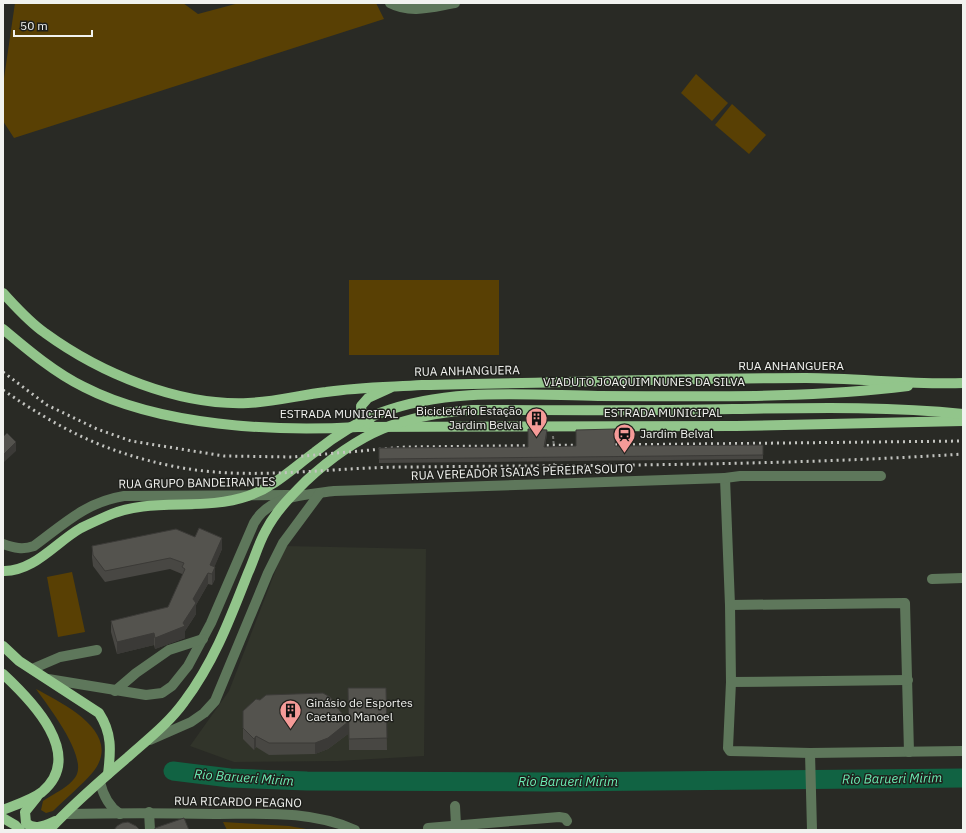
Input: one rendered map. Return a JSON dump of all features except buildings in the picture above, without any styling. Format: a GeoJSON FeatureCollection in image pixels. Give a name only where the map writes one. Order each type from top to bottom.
{"type":"FeatureCollection","features":[{"type":"Feature","properties":{"kind":"main road","name":"RUA ANHANGUERA"},"geometry":{"type":"LineString","coordinates":[[3,293],[44,332],[86,359],[142,385],[193,398],[234,403],[248,403],[328,391],[369,387],[422,385],[807,378],[891,380],[922,384],[963,383]]}},
{"type":"Feature","properties":{"kind":"main road","name":"ESTRADA MUNICIPAL"},"geometry":{"type":"LineString","coordinates":[[3,329],[46,362],[84,387],[129,404],[164,414],[270,428],[314,429],[374,426],[450,427],[553,425],[736,426],[963,421]]}},
{"type":"Feature","properties":{"kind":"main road","name":"VIADUTO JOAQUIM NUNES DA SILVA"},"geometry":{"type":"LineString","coordinates":[[3,571],[23,568],[46,554],[80,529],[110,514],[137,507],[221,503],[257,493],[272,485],[344,431],[376,415],[411,404],[445,397],[504,395],[713,397],[801,395],[874,390],[922,384]]}},
{"type":"Feature","properties":{"kind":"main road"},"geometry":{"type":"LineString","coordinates":[[374,426],[362,417],[361,406],[364,402],[375,395],[398,387]]}},
{"type":"Feature","properties":{"kind":"main road"},"geometry":{"type":"LineString","coordinates":[[49,830],[108,774],[164,726],[183,704],[209,667],[230,619],[263,535],[274,516],[293,494],[319,469],[352,444],[381,428],[407,419],[444,412],[472,410],[733,409],[795,407],[915,410],[963,414]]}},
{"type":"Feature","properties":{"kind":"main road"},"geometry":{"type":"LineString","coordinates":[[3,646],[19,660],[99,713],[106,724],[110,742],[108,774]]}},
{"type":"Feature","properties":{"kind":"main road"},"geometry":{"type":"LineString","coordinates":[[3,674],[43,717],[52,732],[58,761],[56,774],[50,784],[26,809],[24,815],[26,824],[33,827],[42,826],[63,816]]}},
{"type":"Feature","properties":{"kind":"main road"},"geometry":{"type":"LineString","coordinates":[[3,810],[41,793]]}},
{"type":"Feature","properties":{"kind":"main road"},"geometry":{"type":"LineString","coordinates":[[3,818],[12,822],[20,830]]}},
{"type":"Feature","properties":{"kind":"street"},"geometry":{"type":"LineString","coordinates":[[390,3],[405,9],[421,9],[455,3]]}},
{"type":"Feature","properties":{"kind":"street","name":"RUA VEREADOR ISAIAS PEREIRA SOUTO"},"geometry":{"type":"LineString","coordinates":[[48,679],[146,695],[162,693],[172,686],[188,666],[203,639],[259,515],[268,506],[279,500],[315,494],[452,486],[555,485],[725,478],[740,476],[881,476]]}},
{"type":"Feature","properties":{"kind":"street"},"geometry":{"type":"LineString","coordinates":[[725,478],[730,605],[731,682],[728,748],[730,751],[810,758],[908,752],[963,752]]}},
{"type":"Feature","properties":{"kind":"street"},"geometry":{"type":"LineString","coordinates":[[140,746],[153,737],[191,722],[204,713],[215,701],[268,573],[283,544],[315,494]]}},
{"type":"Feature","properties":{"kind":"street","name":"RUA GRUPO BANDEIRANTES"},"geometry":{"type":"LineString","coordinates":[[3,544],[17,549],[34,546],[92,505],[124,496],[315,494]]}},
{"type":"Feature","properties":{"kind":"street"},"geometry":{"type":"LineString","coordinates":[[932,579],[963,578]]}},
{"type":"Feature","properties":{"kind":"street"},"geometry":{"type":"LineString","coordinates":[[730,605],[905,603],[908,680],[908,752]]}},
{"type":"Feature","properties":{"kind":"street"},"geometry":{"type":"LineString","coordinates":[[115,691],[136,673],[169,650],[203,639]]}},
{"type":"Feature","properties":{"kind":"street"},"geometry":{"type":"LineString","coordinates":[[32,669],[60,657],[97,650]]}},
{"type":"Feature","properties":{"kind":"street"},"geometry":{"type":"LineString","coordinates":[[731,682],[908,680]]}},
{"type":"Feature","properties":{"kind":"street"},"geometry":{"type":"LineString","coordinates":[[810,758],[812,830]]}},
{"type":"Feature","properties":{"kind":"street"},"geometry":{"type":"LineString","coordinates":[[100,782],[105,798],[113,809],[120,814]]}},
{"type":"Feature","properties":{"kind":"street"},"geometry":{"type":"LineString","coordinates":[[455,806],[456,825]]}},
{"type":"Feature","properties":{"kind":"street"},"geometry":{"type":"LineString","coordinates":[[149,812],[150,830]]}},
{"type":"Feature","properties":{"kind":"street","name":"RUA RICARDO PEAGNO"},"geometry":{"type":"LineString","coordinates":[[63,816],[149,812],[298,815],[328,820],[355,830]]}},
{"type":"Feature","properties":{"kind":"street"},"geometry":{"type":"LineString","coordinates":[[428,828],[559,816],[565,818],[567,821]]}},
{"type":"Feature","properties":{"kind":"path"},"geometry":{"type":"LineString","coordinates":[[553,425],[555,485]]}},
{"type":"Feature","properties":{"kind":"shaded area"},"geometry":{"type":"Polygon","coordinates":[[[15,3],[183,3],[198,14],[239,3],[376,3],[384,19],[14,138],[3,121],[3,85],[15,3]]]}},
{"type":"Feature","properties":{"kind":"shaded area"},"geometry":{"type":"Polygon","coordinates":[[[696,74],[728,103],[712,121],[681,93],[696,74]]]}},
{"type":"Feature","properties":{"kind":"shaded area"},"geometry":{"type":"Polygon","coordinates":[[[732,104],[766,135],[749,154],[715,125],[732,104]]]}},
{"type":"Feature","properties":{"kind":"shaded area"},"geometry":{"type":"Polygon","coordinates":[[[349,280],[499,280],[499,355],[349,355],[349,280]]]}},
{"type":"Feature","properties":{"kind":"shaded area"},"geometry":{"type":"Polygon","coordinates":[[[285,546],[426,549],[424,756],[338,761],[234,762],[190,746],[229,691],[285,546]]]}},
{"type":"Feature","properties":{"kind":"shaded area"},"geometry":{"type":"Polygon","coordinates":[[[72,572],[85,632],[58,637],[47,577],[72,572]]]}},
{"type":"Feature","properties":{"kind":"shaded area"},"geometry":{"type":"Polygon","coordinates":[[[36,689],[75,712],[87,722],[96,733],[101,745],[101,758],[93,772],[53,811],[46,813],[41,810],[43,801],[62,789],[75,778],[78,765],[76,754],[71,742],[36,689]]]}},
{"type":"Feature","properties":{"kind":"shaded area"},"geometry":{"type":"Polygon","coordinates":[[[223,822],[289,826],[312,830],[227,830],[223,822]]]}},
{"type":"Feature","properties":{"kind":"waterway","name":"Rio Barueri Mirim"},"geometry":{"type":"LineString","coordinates":[[173,771],[230,778],[307,781],[549,782],[963,778]]}},
{"type":"Feature","properties":{"kind":"railway"},"geometry":{"type":"LineString","coordinates":[[3,372],[47,405],[97,429],[131,441],[224,456],[292,457],[405,447],[587,445]]}},
{"type":"Feature","properties":{"kind":"railway"},"geometry":{"type":"LineString","coordinates":[[3,390],[44,416],[83,437],[125,454],[172,466],[201,471],[230,473],[407,467],[755,463],[963,454]]}},
{"type":"Feature","properties":{"kind":"railway"},"geometry":{"type":"LineString","coordinates":[[603,445],[963,441]]}},
{"type":"Feature","properties":{"kind":"place","name":"Bicicletário Estação Jardim Belval"},"geometry":{"type":"Point","coordinates":[537,438]}},
{"type":"Feature","properties":{"kind":"place","name":"Jardim Belval"},"geometry":{"type":"Point","coordinates":[625,454]}},
{"type":"Feature","properties":{"kind":"place","name":"Ginásio de Esportes Caetano Manoel"},"geometry":{"type":"Point","coordinates":[291,730]}}]}
